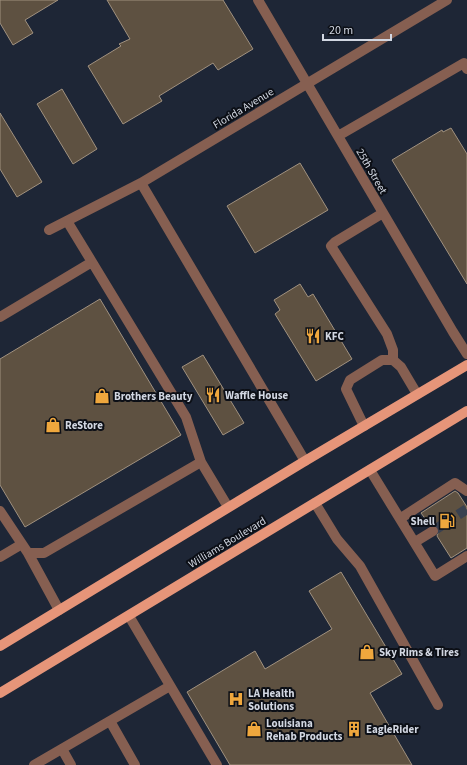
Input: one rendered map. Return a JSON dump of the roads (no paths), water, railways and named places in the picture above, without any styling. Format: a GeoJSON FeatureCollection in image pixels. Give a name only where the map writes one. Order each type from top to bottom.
{"type":"FeatureCollection","features":[{"type":"Feature","properties":{"kind":"main road"},"geometry":{"type":"LineString","coordinates":[[0,646],[228,507],[467,365]]}},
{"type":"Feature","properties":{"kind":"main road","name":"Williams Boulevard"},"geometry":{"type":"LineString","coordinates":[[0,693],[467,411]]}},
{"type":"Feature","properties":{"kind":"street","name":"25th Street"},"geometry":{"type":"LineString","coordinates":[[258,0],[467,354]]}},
{"type":"Feature","properties":{"kind":"street","name":"Florida Avenue"},"geometry":{"type":"LineString","coordinates":[[48,230],[142,183],[447,0]]}},
{"type":"Feature","properties":{"kind":"street"},"geometry":{"type":"LineString","coordinates":[[338,136],[464,63],[467,69]]}},
{"type":"Feature","properties":{"kind":"street"},"geometry":{"type":"LineString","coordinates":[[142,183],[305,461]]}},
{"type":"Feature","properties":{"kind":"street"},"geometry":{"type":"LineString","coordinates":[[383,213],[335,242],[331,246],[387,334],[393,350],[393,360],[401,368],[417,394]]}},
{"type":"Feature","properties":{"kind":"street"},"geometry":{"type":"LineString","coordinates":[[67,221],[186,417],[201,462],[228,507]]}},
{"type":"Feature","properties":{"kind":"street"},"geometry":{"type":"LineString","coordinates":[[0,317],[92,262]]}},
{"type":"Feature","properties":{"kind":"street"},"geometry":{"type":"LineString","coordinates":[[364,426],[346,389],[350,380],[382,360],[393,360]]}},
{"type":"Feature","properties":{"kind":"street"},"geometry":{"type":"LineString","coordinates":[[28,553],[44,553],[201,462]]}},
{"type":"Feature","properties":{"kind":"street"},"geometry":{"type":"LineString","coordinates":[[370,470],[401,518],[435,576],[467,556]]}},
{"type":"Feature","properties":{"kind":"street"},"geometry":{"type":"LineString","coordinates":[[401,518],[455,483],[467,490]]}},
{"type":"Feature","properties":{"kind":"street"},"geometry":{"type":"LineString","coordinates":[[315,503],[337,539],[360,566],[438,705]]}},
{"type":"Feature","properties":{"kind":"street"},"geometry":{"type":"LineString","coordinates":[[0,511],[28,553],[59,610]]}},
{"type":"Feature","properties":{"kind":"street"},"geometry":{"type":"LineString","coordinates":[[415,542],[433,531]]}},
{"type":"Feature","properties":{"kind":"street"},"geometry":{"type":"LineString","coordinates":[[0,557],[22,544]]}},
{"type":"Feature","properties":{"kind":"street"},"geometry":{"type":"LineString","coordinates":[[129,616],[217,765]]}},
{"type":"Feature","properties":{"kind":"street"},"geometry":{"type":"LineString","coordinates":[[34,765],[170,686]]}},
{"type":"Feature","properties":{"kind":"street"},"geometry":{"type":"LineString","coordinates":[[110,721],[134,765]]}},
{"type":"Feature","properties":{"kind":"street"},"geometry":{"type":"LineString","coordinates":[[62,749],[71,765]]}},
{"type":"Feature","properties":{"kind":"tunnel"},"geometry":{"type":"LineString","coordinates":[[433,531],[467,509]]}},
{"type":"Feature","properties":{"kind":"place","name":"KFC"},"geometry":{"type":"Point","coordinates":[313,336]}},
{"type":"Feature","properties":{"kind":"place","name":"Waffle House"},"geometry":{"type":"Point","coordinates":[213,395]}},
{"type":"Feature","properties":{"kind":"place","name":"Brothers Beauty"},"geometry":{"type":"Point","coordinates":[102,396]}},
{"type":"Feature","properties":{"kind":"place","name":"ReStore"},"geometry":{"type":"Point","coordinates":[53,425]}},
{"type":"Feature","properties":{"kind":"place","name":"Shell"},"geometry":{"type":"Point","coordinates":[447,521]}},
{"type":"Feature","properties":{"kind":"place","name":"Sky Rims & Tires"},"geometry":{"type":"Point","coordinates":[367,652]}},
{"type":"Feature","properties":{"kind":"place","name":"LA Health Solutions"},"geometry":{"type":"Point","coordinates":[236,699]}},
{"type":"Feature","properties":{"kind":"place","name":"Louisiana Rehab Products"},"geometry":{"type":"Point","coordinates":[254,729]}},
{"type":"Feature","properties":{"kind":"place","name":"EagleRider"},"geometry":{"type":"Point","coordinates":[354,729]}}]}
